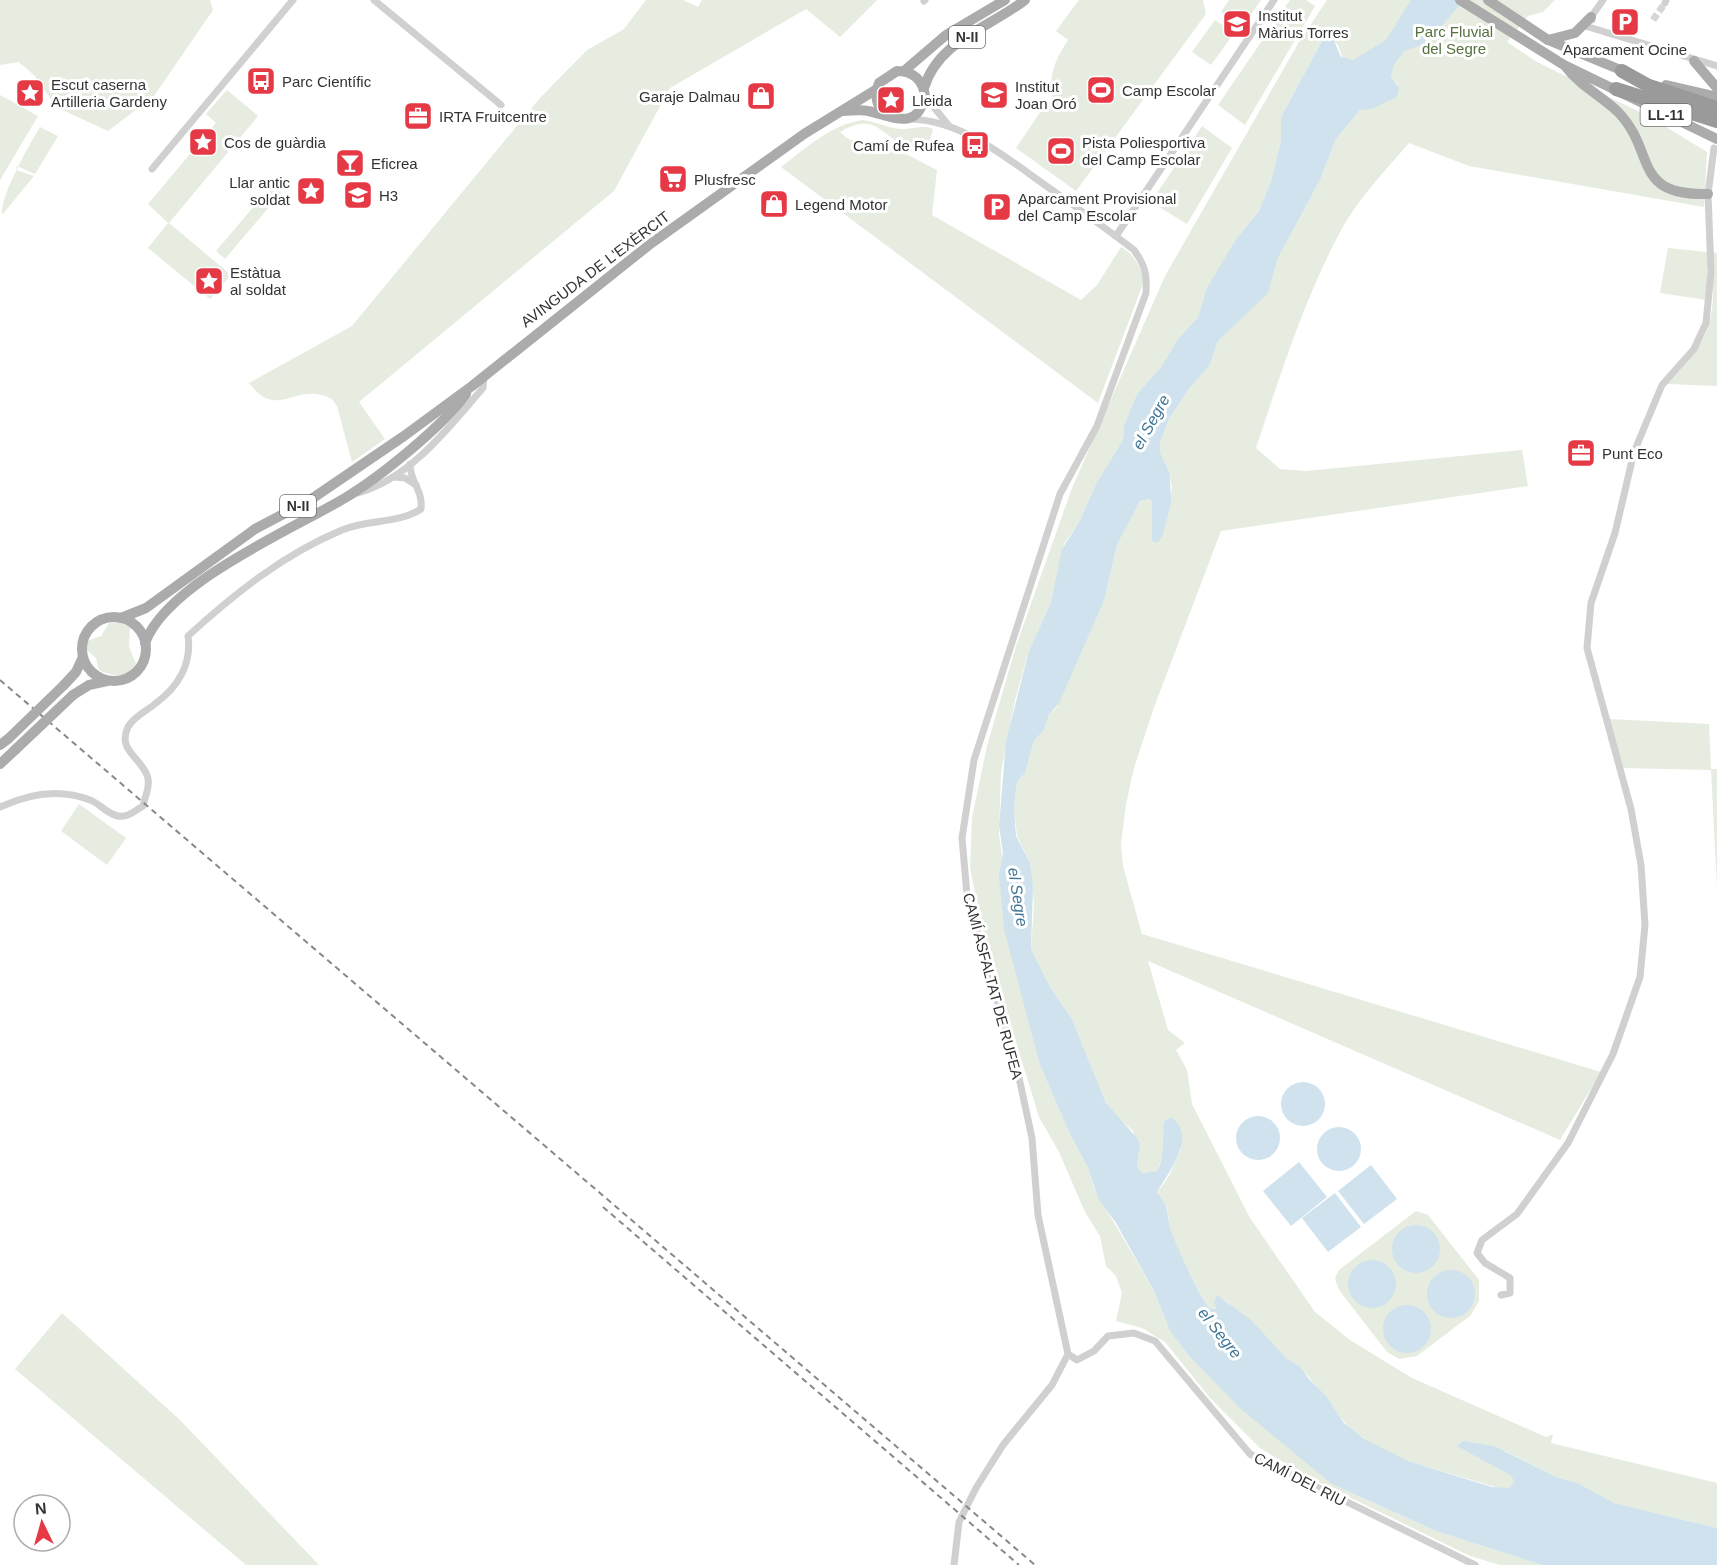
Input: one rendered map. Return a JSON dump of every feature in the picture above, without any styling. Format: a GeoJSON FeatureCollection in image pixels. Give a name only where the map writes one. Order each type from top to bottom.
{"type":"FeatureCollection","features":[{"type":"Feature","properties":{"kind":"highway"},"geometry":{"type":"LineString","coordinates":[[1622,71],[1649,86],[1717,108]]}},
{"type":"Feature","properties":{"kind":"highway"},"geometry":{"type":"LineString","coordinates":[[1616,89],[1717,121]]}},
{"type":"Feature","properties":{"kind":"main road","name":"N-II"},"geometry":{"type":"LineString","coordinates":[[908,119],[923,106],[934,63],[945,52],[1025,0]]}},
{"type":"Feature","properties":{"kind":"main road","name":"LL-11"},"geometry":{"type":"LineString","coordinates":[[1460,0],[1517,38],[1564,65],[1616,89],[1715,143]]}},
{"type":"Feature","properties":{"kind":"main road","name":"LL-11"},"geometry":{"type":"LineString","coordinates":[[1488,0],[1548,40],[1622,71],[1717,97]]}},
{"type":"Feature","properties":{"kind":"main road","name":"N-II"},"geometry":{"type":"LineString","coordinates":[[877,89],[884,77],[904,71],[946,35],[1002,1]]}},
{"type":"Feature","properties":{"kind":"main road"},"geometry":{"type":"LineString","coordinates":[[1548,40],[1565,38],[1590,17]]}},
{"type":"Feature","properties":{"kind":"main road"},"geometry":{"type":"LineString","coordinates":[[1694,61],[1717,88]]}},
{"type":"Feature","properties":{"kind":"main road"},"geometry":{"type":"LineString","coordinates":[[1564,65],[1585,88],[1619,113],[1656,181],[1674,191],[1708,194]]}},
{"type":"Feature","properties":{"kind":"main road"},"geometry":{"type":"LineString","coordinates":[[904,71],[912,74],[925,92]]}},
{"type":"Feature","properties":{"kind":"main road"},"geometry":{"type":"LineString","coordinates":[[877,89],[877,104],[886,116]]}},
{"type":"Feature","properties":{"kind":"main road","name":"AVINGUDA DE L'EXÈRCIT"},"geometry":{"type":"LineString","coordinates":[[121,618],[143,610],[255,529],[338,482],[471,386],[649,245],[804,134],[877,89]]}},
{"type":"Feature","properties":{"kind":"main road"},"geometry":{"type":"LineString","coordinates":[[843,111],[865,110],[897,120],[908,119]]}},
{"type":"Feature","properties":{"kind":"main road","name":"AVINGUDA DE L'EXÈRCIT"},"geometry":{"type":"LineString","coordinates":[[145,642],[158,619],[187,593],[241,556],[347,497],[400,456],[457,406],[471,386]]}},
{"type":"Feature","properties":{"kind":"main road","name":"N-II"},"geometry":{"type":"LineString","coordinates":[[4,742],[76,672],[82,659],[82,640],[90,627],[102,619],[121,618]]}},
{"type":"Feature","properties":{"kind":"main road"},"geometry":{"type":"LineString","coordinates":[[121,618],[137,627],[145,642]]}},
{"type":"Feature","properties":{"kind":"main road","name":"N-II"},"geometry":{"type":"LineString","coordinates":[[0,764],[73,695],[89,685],[122,681],[138,670],[145,657],[145,642]]}},
{"type":"Feature","properties":{"kind":"main road"},"geometry":{"type":"LineString","coordinates":[[82,659],[90,672],[108,681]]}},
{"type":"Feature","properties":{"kind":"street"},"geometry":{"type":"LineString","coordinates":[[152,169],[293,0]]}},
{"type":"Feature","properties":{"kind":"street"},"geometry":{"type":"LineString","coordinates":[[374,0],[501,105]]}},
{"type":"Feature","properties":{"kind":"street"},"geometry":{"type":"LineString","coordinates":[[908,119],[928,120],[949,126],[1006,157],[1116,236],[1274,0]]}},
{"type":"Feature","properties":{"kind":"street"},"geometry":{"type":"LineString","coordinates":[[1598,28],[1590,17],[1603,0]]}},
{"type":"Feature","properties":{"kind":"street"},"geometry":{"type":"LineString","coordinates":[[1582,25],[1598,28],[1633,43],[1717,66]]}},
{"type":"Feature","properties":{"kind":"street"},"geometry":{"type":"LineString","coordinates":[[925,92],[949,126]]}},
{"type":"Feature","properties":{"kind":"street"},"geometry":{"type":"LineString","coordinates":[[1501,1295],[1510,1293],[1510,1278],[1485,1263],[1478,1253],[1482,1240],[1517,1214],[1568,1143],[1612,1054],[1640,976],[1645,925],[1641,865],[1631,809],[1587,648],[1591,603],[1615,533],[1634,452],[1662,385],[1694,349],[1706,323],[1711,272],[1708,194],[1714,171],[1715,143]]}},
{"type":"Feature","properties":{"kind":"street","name":"CAMÍ ASFALTAT DE RUFEA"},"geometry":{"type":"LineString","coordinates":[[1068,1354],[1038,1215],[1032,1138],[1018,1073],[967,895],[962,838],[975,760],[1060,494],[1097,426],[1146,292],[1147,274],[1144,263],[1134,250],[1116,236]]}},
{"type":"Feature","properties":{"kind":"street"},"geometry":{"type":"LineString","coordinates":[[347,497],[369,490],[395,477],[410,464],[483,388],[484,375]]}},
{"type":"Feature","properties":{"kind":"street"},"geometry":{"type":"LineString","coordinates":[[0,807],[20,798],[48,793],[91,800],[118,816],[130,815],[143,806],[149,784],[147,775],[128,752],[124,738],[129,725],[171,691],[182,676],[189,647],[188,636],[242,587],[315,543],[373,520],[403,518],[421,509],[421,492],[416,485],[410,464]]}},
{"type":"Feature","properties":{"kind":"street"},"geometry":{"type":"LineString","coordinates":[[395,477],[405,478],[416,485]]}},
{"type":"Feature","properties":{"kind":"street","name":"CAMÍ DEL RIU"},"geometry":{"type":"LineString","coordinates":[[1068,1354],[1077,1360],[1094,1352],[1108,1336],[1134,1332],[1155,1341],[1250,1454],[1475,1565]]}},
{"type":"Feature","properties":{"kind":"street"},"geometry":{"type":"LineString","coordinates":[[954,1565],[959,1522],[976,1488],[1003,1445],[1052,1385],[1068,1354]]}},
{"type":"Feature","properties":{"kind":"green space"},"geometry":{"type":"Polygon","coordinates":[[[0,0],[210,0],[213,10],[154,96],[108,131],[56,107],[35,76],[19,62],[0,65],[0,0]]]}},
{"type":"Feature","properties":{"kind":"green space"},"geometry":{"type":"Polygon","coordinates":[[[646,0],[683,0],[698,7],[702,0],[877,0],[840,37],[806,9],[670,88],[614,191],[359,402],[385,439],[352,462],[337,406],[332,399],[319,394],[308,394],[279,400],[269,399],[249,383],[352,326],[539,99],[587,50],[624,29],[646,0]]]}},
{"type":"Feature","properties":{"kind":"green space","name":"Camp Escolar"},"geometry":{"type":"Polygon","coordinates":[[[1079,0],[1203,0],[1206,14],[1076,191],[1016,148],[1041,111],[1053,99],[1052,75],[1059,55],[1068,40],[1056,31],[1079,0]]]}},
{"type":"Feature","properties":{"kind":"green space"},"geometry":{"type":"Polygon","coordinates":[[[1229,0],[1261,0],[1242,27],[1221,12],[1229,0]]]}},
{"type":"Feature","properties":{"kind":"green space"},"geometry":{"type":"Polygon","coordinates":[[[1290,0],[1306,0],[1315,6],[1245,125],[1218,105],[1290,0]]]}},
{"type":"Feature","properties":{"kind":"green space","name":"Parc Fluvial del Segre"},"geometry":{"type":"Polygon","coordinates":[[[1327,0],[1555,0],[1543,12],[1528,16],[1507,42],[1537,62],[1650,117],[1707,152],[1704,207],[1469,166],[1409,143],[1362,198],[1339,234],[1303,313],[1256,448],[1280,469],[1306,471],[1522,450],[1528,486],[1221,531],[1153,710],[1134,768],[1126,804],[1121,844],[1123,866],[1142,934],[1601,1072],[1560,1140],[1148,961],[1168,1030],[1185,1043],[1176,1050],[1187,1070],[1192,1104],[1250,1218],[1315,1312],[1350,1340],[1412,1378],[1546,1437],[1553,1434],[1551,1443],[1717,1483],[1717,1528],[1614,1503],[1578,1483],[1556,1477],[1505,1451],[1477,1455],[1510,1475],[1514,1481],[1511,1488],[1502,1489],[1408,1461],[1377,1447],[1350,1429],[1300,1366],[1286,1358],[1226,1301],[1217,1296],[1214,1302],[1218,1309],[1209,1308],[1177,1249],[1166,1206],[1157,1193],[1169,1176],[1181,1149],[1164,1130],[1164,1152],[1157,1171],[1142,1173],[1137,1167],[1139,1152],[1133,1131],[1115,1115],[1106,1103],[1072,1019],[1050,987],[1031,949],[1034,905],[1030,863],[1017,836],[1014,809],[1017,782],[1025,773],[1034,741],[1044,730],[1049,715],[1056,708],[1104,601],[1117,545],[1140,501],[1149,499],[1152,502],[1152,541],[1163,535],[1172,488],[1170,474],[1160,452],[1160,442],[1169,419],[1188,390],[1210,365],[1218,341],[1269,289],[1278,258],[1320,180],[1336,139],[1360,110],[1388,102],[1398,85],[1391,76],[1394,65],[1381,44],[1353,60],[1343,59],[1338,45],[1329,36],[1324,37],[1281,117],[1281,140],[1271,181],[1259,211],[1236,239],[1208,288],[1198,317],[1178,339],[1161,367],[1137,394],[1124,425],[1123,440],[1097,482],[1079,522],[1064,544],[1051,602],[1029,651],[1015,700],[1001,772],[999,834],[1019,979],[1040,1065],[1069,1132],[1088,1168],[1094,1188],[1155,1293],[1170,1331],[1189,1356],[1332,1484],[1436,1531],[1542,1565],[1500,1565],[1470,1556],[1304,1475],[1260,1448],[1210,1398],[1165,1342],[1142,1328],[1116,1321],[1122,1293],[1116,1276],[1106,1266],[1100,1236],[1085,1212],[1059,1152],[1039,1117],[980,919],[970,867],[972,818],[987,746],[1016,646],[1072,488],[1165,276],[1299,42],[1327,0]]]}},
{"type":"Feature","properties":{"kind":"green space"},"geometry":{"type":"Polygon","coordinates":[[[1215,20],[1234,33],[1211,65],[1192,52],[1215,20]]]}},
{"type":"Feature","properties":{"kind":"green space"},"geometry":{"type":"Polygon","coordinates":[[[227,90],[258,116],[169,223],[231,275],[210,299],[148,248],[168,223],[148,204],[216,123],[206,114],[227,90]]]}},
{"type":"Feature","properties":{"kind":"green space"},"geometry":{"type":"Polygon","coordinates":[[[0,95],[38,116],[0,180],[0,95]]]}},
{"type":"Feature","properties":{"kind":"green space"},"geometry":{"type":"Polygon","coordinates":[[[862,120],[895,128],[933,129],[930,140],[923,149],[899,143],[875,126],[854,125],[840,132],[848,139],[908,155],[937,170],[932,215],[1081,300],[1097,285],[1121,247],[1133,257],[1144,281],[1098,403],[781,167],[829,132],[862,120]]]}},
{"type":"Feature","properties":{"kind":"green space"},"geometry":{"type":"Polygon","coordinates":[[[1202,126],[1232,148],[1187,224],[1151,202],[1202,126]]]}},
{"type":"Feature","properties":{"kind":"green space"},"geometry":{"type":"Polygon","coordinates":[[[40,127],[58,136],[35,174],[18,167],[40,127]]]}},
{"type":"Feature","properties":{"kind":"green space"},"geometry":{"type":"Polygon","coordinates":[[[16,170],[34,176],[2,215],[6,196],[16,170]]]}},
{"type":"Feature","properties":{"kind":"green space"},"geometry":{"type":"Polygon","coordinates":[[[272,185],[281,193],[225,259],[216,251],[272,185]]]}},
{"type":"Feature","properties":{"kind":"green space"},"geometry":{"type":"Polygon","coordinates":[[[1668,248],[1707,252],[1707,300],[1660,293],[1668,248]]]}},
{"type":"Feature","properties":{"kind":"green space"},"geometry":{"type":"Polygon","coordinates":[[[1712,252],[1717,253],[1717,386],[1667,384],[1695,352],[1709,325],[1713,294],[1712,252]]]}},
{"type":"Feature","properties":{"kind":"green space"},"geometry":{"type":"Polygon","coordinates":[[[120,622],[130,627],[129,647],[136,664],[128,672],[119,675],[99,670],[96,658],[87,650],[87,641],[101,636],[109,623],[120,622]]]}},
{"type":"Feature","properties":{"kind":"green space"},"geometry":{"type":"Polygon","coordinates":[[[1609,719],[1709,724],[1711,769],[1717,769],[1717,887],[1711,770],[1623,768],[1609,719]]]}},
{"type":"Feature","properties":{"kind":"green space"},"geometry":{"type":"Polygon","coordinates":[[[79,804],[126,838],[107,865],[61,831],[79,804]]]}},
{"type":"Feature","properties":{"kind":"green space"},"geometry":{"type":"Polygon","coordinates":[[[1416,1211],[1428,1215],[1479,1280],[1479,1301],[1471,1315],[1417,1356],[1399,1359],[1387,1352],[1339,1290],[1335,1278],[1339,1270],[1416,1211]]]}},
{"type":"Feature","properties":{"kind":"green space"},"geometry":{"type":"Polygon","coordinates":[[[62,1313],[180,1420],[319,1565],[246,1565],[15,1369],[62,1313]]]}},
{"type":"Feature","properties":{"kind":"water","name":"el Segre"},"geometry":{"type":"Polygon","coordinates":[[[1411,0],[1464,0],[1427,43],[1404,51],[1394,65],[1391,76],[1399,88],[1397,97],[1372,109],[1360,110],[1336,139],[1320,180],[1278,258],[1268,293],[1218,341],[1210,365],[1188,390],[1169,419],[1160,442],[1160,452],[1170,474],[1171,503],[1163,535],[1157,543],[1152,541],[1152,502],[1149,499],[1140,501],[1117,545],[1104,601],[1059,703],[1049,715],[1044,730],[1034,741],[1025,773],[1017,782],[1014,809],[1016,836],[1030,863],[1033,887],[1031,949],[1050,987],[1072,1019],[1106,1103],[1137,1138],[1140,1145],[1137,1167],[1142,1173],[1157,1171],[1160,1165],[1163,1153],[1164,1122],[1170,1117],[1178,1125],[1182,1134],[1182,1144],[1157,1193],[1166,1208],[1171,1230],[1185,1264],[1209,1308],[1217,1309],[1214,1302],[1217,1295],[1251,1320],[1286,1358],[1300,1366],[1326,1396],[1344,1423],[1363,1438],[1408,1461],[1492,1487],[1510,1488],[1514,1481],[1510,1475],[1457,1446],[1463,1441],[1494,1446],[1556,1477],[1578,1483],[1614,1503],[1717,1528],[1717,1565],[1542,1565],[1436,1531],[1332,1484],[1242,1410],[1189,1356],[1170,1331],[1155,1293],[1116,1223],[1098,1198],[1088,1168],[1069,1132],[1040,1065],[1004,929],[999,876],[1003,853],[999,826],[1006,741],[1029,651],[1051,602],[1062,549],[1079,522],[1097,482],[1123,440],[1124,425],[1137,394],[1161,367],[1178,339],[1198,317],[1207,288],[1236,239],[1259,211],[1271,181],[1281,140],[1281,117],[1323,39],[1332,36],[1341,57],[1353,60],[1386,40],[1411,0]]]}},
{"type":"Feature","properties":{"kind":"water"},"geometry":{"type":"Polygon","coordinates":[[[1303,1082],[1312,1083],[1319,1088],[1324,1095],[1324,1113],[1319,1120],[1312,1125],[1303,1126],[1294,1125],[1287,1120],[1282,1113],[1281,1104],[1282,1095],[1287,1088],[1294,1083],[1303,1082]]]}},
{"type":"Feature","properties":{"kind":"water"},"geometry":{"type":"Polygon","coordinates":[[[1258,1116],[1266,1117],[1274,1122],[1279,1130],[1279,1146],[1274,1154],[1266,1159],[1258,1160],[1250,1159],[1242,1154],[1237,1146],[1236,1138],[1237,1130],[1242,1122],[1250,1117],[1258,1116]]]}},
{"type":"Feature","properties":{"kind":"water"},"geometry":{"type":"Polygon","coordinates":[[[1339,1127],[1347,1128],[1355,1133],[1360,1141],[1360,1157],[1355,1165],[1347,1170],[1339,1171],[1331,1170],[1323,1165],[1318,1157],[1317,1149],[1318,1141],[1323,1133],[1331,1128],[1339,1127]]]}},
{"type":"Feature","properties":{"kind":"water"},"geometry":{"type":"Polygon","coordinates":[[[1299,1162],[1327,1197],[1291,1226],[1263,1191],[1299,1162]]]}},
{"type":"Feature","properties":{"kind":"water"},"geometry":{"type":"Polygon","coordinates":[[[1371,1165],[1397,1199],[1364,1224],[1338,1191],[1371,1165]]]}},
{"type":"Feature","properties":{"kind":"water"},"geometry":{"type":"Polygon","coordinates":[[[1335,1193],[1361,1227],[1328,1252],[1302,1218],[1335,1193]]]}},
{"type":"Feature","properties":{"kind":"water"},"geometry":{"type":"Polygon","coordinates":[[[1411,1225],[1421,1225],[1433,1232],[1440,1244],[1440,1254],[1433,1266],[1421,1273],[1411,1273],[1396,1262],[1392,1254],[1392,1244],[1403,1229],[1411,1225]]]}},
{"type":"Feature","properties":{"kind":"water"},"geometry":{"type":"Polygon","coordinates":[[[1367,1260],[1377,1260],[1389,1267],[1396,1279],[1396,1289],[1389,1301],[1377,1308],[1367,1308],[1352,1297],[1348,1289],[1348,1279],[1359,1264],[1367,1260]]]}},
{"type":"Feature","properties":{"kind":"water"},"geometry":{"type":"Polygon","coordinates":[[[1446,1270],[1456,1270],[1468,1277],[1475,1289],[1475,1299],[1468,1311],[1456,1318],[1446,1318],[1431,1307],[1427,1299],[1427,1289],[1438,1274],[1446,1270]]]}},
{"type":"Feature","properties":{"kind":"water"},"geometry":{"type":"Polygon","coordinates":[[[1402,1305],[1412,1305],[1424,1312],[1431,1324],[1431,1334],[1424,1346],[1412,1353],[1402,1353],[1387,1342],[1383,1334],[1383,1324],[1394,1309],[1402,1305]]]}},
{"type":"Feature","properties":{"kind":"tunnel"},"geometry":{"type":"LineString","coordinates":[[1653,20],[1665,3]]}},
{"type":"Feature","properties":{"kind":"railway"},"geometry":{"type":"LineString","coordinates":[[0,680],[1035,1565]]}},
{"type":"Feature","properties":{"kind":"railway"},"geometry":{"type":"LineString","coordinates":[[603,1207],[1019,1565]]}},
{"type":"Feature","properties":{"kind":"place","name":"Aparcament Ocine"},"geometry":{"type":"Point","coordinates":[1625,22]}},
{"type":"Feature","properties":{"kind":"place","name":"Institut Màrius Torres"},"geometry":{"type":"Point","coordinates":[1237,24]}},
{"type":"Feature","properties":{"kind":"place","name":"Parc Científic"},"geometry":{"type":"Point","coordinates":[261,81]}},
{"type":"Feature","properties":{"kind":"place","name":"Camp Escolar"},"geometry":{"type":"Point","coordinates":[1101,90]}},
{"type":"Feature","properties":{"kind":"place","name":"Escut caserna Artilleria Gardeny"},"geometry":{"type":"Point","coordinates":[30,93]}},
{"type":"Feature","properties":{"kind":"place","name":"Institut Joan Oró"},"geometry":{"type":"Point","coordinates":[994,95]}},
{"type":"Feature","properties":{"kind":"place","name":"Garaje Dalmau"},"geometry":{"type":"Point","coordinates":[761,96]}},
{"type":"Feature","properties":{"kind":"place","name":"Lleida"},"geometry":{"type":"Point","coordinates":[891,100]}},
{"type":"Feature","properties":{"kind":"place","name":"IRTA Fruitcentre"},"geometry":{"type":"Point","coordinates":[418,116]}},
{"type":"Feature","properties":{"kind":"place","name":"Cos de guàrdia"},"geometry":{"type":"Point","coordinates":[203,142]}},
{"type":"Feature","properties":{"kind":"place","name":"Camí de Rufea"},"geometry":{"type":"Point","coordinates":[975,145]}},
{"type":"Feature","properties":{"kind":"place","name":"Pista Poliesportiva del Camp Escolar"},"geometry":{"type":"Point","coordinates":[1061,151]}},
{"type":"Feature","properties":{"kind":"place","name":"Eficrea"},"geometry":{"type":"Point","coordinates":[350,163]}},
{"type":"Feature","properties":{"kind":"place","name":"Plusfresc"},"geometry":{"type":"Point","coordinates":[673,179]}},
{"type":"Feature","properties":{"kind":"place","name":"Llar antic soldat"},"geometry":{"type":"Point","coordinates":[311,191]}},
{"type":"Feature","properties":{"kind":"place","name":"H3"},"geometry":{"type":"Point","coordinates":[358,195]}},
{"type":"Feature","properties":{"kind":"place","name":"Legend Motor"},"geometry":{"type":"Point","coordinates":[774,204]}},
{"type":"Feature","properties":{"kind":"place","name":"Aparcament Provisional del Camp Escolar"},"geometry":{"type":"Point","coordinates":[997,207]}},
{"type":"Feature","properties":{"kind":"place","name":"Estàtua al soldat"},"geometry":{"type":"Point","coordinates":[209,281]}},
{"type":"Feature","properties":{"kind":"place","name":"Punt Eco"},"geometry":{"type":"Point","coordinates":[1581,453]}}]}
